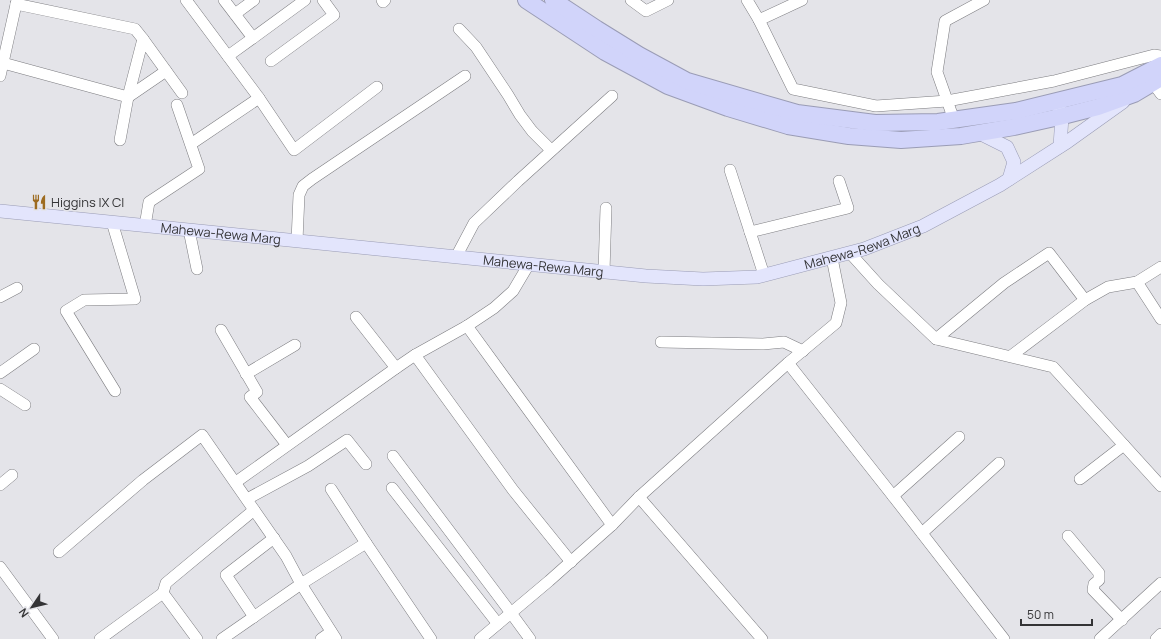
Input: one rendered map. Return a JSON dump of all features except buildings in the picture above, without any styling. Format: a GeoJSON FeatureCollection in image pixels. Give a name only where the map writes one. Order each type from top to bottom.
{"type":"FeatureCollection","features":[{"type":"Feature","properties":{"kind":"highway"},"geometry":{"type":"LineString","coordinates":[[526,0],[605,52],[668,86],[728,108],[788,126],[849,136],[901,140],[961,136],[1062,117],[1098,107],[1158,85]]}},
{"type":"Feature","properties":{"kind":"highway"},"geometry":{"type":"LineString","coordinates":[[553,0],[639,55],[687,81],[797,113],[875,123],[938,122],[1016,111],[1122,85],[1161,65]]}},
{"type":"Feature","properties":{"kind":"main road","name":"Mahewa-Rewa Marg"},"geometry":{"type":"LineString","coordinates":[[0,212],[646,276],[703,279],[757,277],[864,250],[924,226],[1000,185],[1060,146],[1134,94]]}},
{"type":"Feature","properties":{"kind":"main road"},"geometry":{"type":"LineString","coordinates":[[1056,101],[1062,117],[1060,146]]}},
{"type":"Feature","properties":{"kind":"main road"},"geometry":{"type":"LineString","coordinates":[[979,132],[1007,146],[1014,162],[1009,179]]}},
{"type":"Feature","properties":{"kind":"street"},"geometry":{"type":"LineString","coordinates":[[186,0],[259,98],[294,150],[377,88]]}},
{"type":"Feature","properties":{"kind":"street"},"geometry":{"type":"LineString","coordinates":[[224,0],[253,38]]}},
{"type":"Feature","properties":{"kind":"street"},"geometry":{"type":"LineString","coordinates":[[235,14],[254,0]]}},
{"type":"Feature","properties":{"kind":"street"},"geometry":{"type":"LineString","coordinates":[[228,56],[305,0]]}},
{"type":"Feature","properties":{"kind":"street"},"geometry":{"type":"LineString","coordinates":[[271,61],[334,15],[323,0]]}},
{"type":"Feature","properties":{"kind":"street"},"geometry":{"type":"LineString","coordinates":[[382,0],[383,2],[385,0]]}},
{"type":"Feature","properties":{"kind":"street"},"geometry":{"type":"LineString","coordinates":[[631,0],[646,11],[668,0]]}},
{"type":"Feature","properties":{"kind":"street"},"geometry":{"type":"LineString","coordinates":[[747,0],[759,20],[793,89],[876,106],[947,101],[1054,81],[1154,55],[1161,56]]}},
{"type":"Feature","properties":{"kind":"street"},"geometry":{"type":"LineString","coordinates":[[759,20],[799,0]]}},
{"type":"Feature","properties":{"kind":"street"},"geometry":{"type":"LineString","coordinates":[[954,120],[937,72],[945,21],[984,0]]}},
{"type":"Feature","properties":{"kind":"street"},"geometry":{"type":"LineString","coordinates":[[0,76],[17,2],[135,28],[182,93]]}},
{"type":"Feature","properties":{"kind":"street"},"geometry":{"type":"LineString","coordinates":[[459,29],[476,47],[532,131],[551,150]]}},
{"type":"Feature","properties":{"kind":"street"},"geometry":{"type":"LineString","coordinates":[[120,140],[128,96],[143,39]]}},
{"type":"Feature","properties":{"kind":"street"},"geometry":{"type":"LineString","coordinates":[[3,63],[128,96],[166,71]]}},
{"type":"Feature","properties":{"kind":"street"},"geometry":{"type":"LineString","coordinates":[[297,241],[299,195],[303,186],[465,76]]}},
{"type":"Feature","properties":{"kind":"street"},"geometry":{"type":"LineString","coordinates":[[456,257],[474,223],[518,180],[612,96]]}},
{"type":"Feature","properties":{"kind":"street"},"geometry":{"type":"LineString","coordinates":[[191,144],[259,98]]}},
{"type":"Feature","properties":{"kind":"street"},"geometry":{"type":"LineString","coordinates":[[145,226],[149,202],[199,169],[177,105]]}},
{"type":"Feature","properties":{"kind":"street"},"geometry":{"type":"LineString","coordinates":[[730,170],[764,275]]}},
{"type":"Feature","properties":{"kind":"street"},"geometry":{"type":"LineString","coordinates":[[750,232],[848,208],[839,181]]}},
{"type":"Feature","properties":{"kind":"street"},"geometry":{"type":"LineString","coordinates":[[604,272],[606,208]]}},
{"type":"Feature","properties":{"kind":"street"},"geometry":{"type":"LineString","coordinates":[[112,222],[135,299],[84,300],[66,311],[116,391]]}},
{"type":"Feature","properties":{"kind":"street"},"geometry":{"type":"LineString","coordinates":[[189,230],[197,269]]}},
{"type":"Feature","properties":{"kind":"street"},"geometry":{"type":"LineString","coordinates":[[850,253],[878,284],[936,339],[1053,367],[1161,486]]}},
{"type":"Feature","properties":{"kind":"street"},"geometry":{"type":"LineString","coordinates":[[936,339],[1004,283],[1049,253],[1085,300]]}},
{"type":"Feature","properties":{"kind":"street"},"geometry":{"type":"LineString","coordinates":[[480,639],[571,562],[612,525],[639,497],[788,363],[836,323],[842,303],[832,258]]}},
{"type":"Feature","properties":{"kind":"street"},"geometry":{"type":"LineString","coordinates":[[236,482],[415,355],[467,326],[494,308],[514,291],[529,264]]}},
{"type":"Feature","properties":{"kind":"street"},"geometry":{"type":"LineString","coordinates":[[1011,356],[1085,300],[1108,287],[1137,282],[1161,267]]}},
{"type":"Feature","properties":{"kind":"street"},"geometry":{"type":"LineString","coordinates":[[1137,282],[1161,319]]}},
{"type":"Feature","properties":{"kind":"street"},"geometry":{"type":"LineString","coordinates":[[0,297],[17,288]]}},
{"type":"Feature","properties":{"kind":"street"},"geometry":{"type":"LineString","coordinates":[[356,317],[396,368]]}},
{"type":"Feature","properties":{"kind":"street"},"geometry":{"type":"LineString","coordinates":[[467,326],[612,525]]}},
{"type":"Feature","properties":{"kind":"street"},"geometry":{"type":"LineString","coordinates":[[221,330],[257,392],[250,397],[287,445]]}},
{"type":"Feature","properties":{"kind":"street"},"geometry":{"type":"LineString","coordinates":[[661,342],[763,344],[784,342],[803,352]]}},
{"type":"Feature","properties":{"kind":"street"},"geometry":{"type":"LineString","coordinates":[[246,374],[295,345]]}},
{"type":"Feature","properties":{"kind":"street"},"geometry":{"type":"LineString","coordinates":[[0,373],[34,349]]}},
{"type":"Feature","properties":{"kind":"street"},"geometry":{"type":"LineString","coordinates":[[415,355],[512,490],[571,562]]}},
{"type":"Feature","properties":{"kind":"street"},"geometry":{"type":"LineString","coordinates":[[788,363],[1004,639]]}},
{"type":"Feature","properties":{"kind":"street"},"geometry":{"type":"LineString","coordinates":[[0,389],[25,405]]}},
{"type":"Feature","properties":{"kind":"street"},"geometry":{"type":"LineString","coordinates":[[59,552],[143,480],[202,435],[286,556],[333,636],[321,639]]}},
{"type":"Feature","properties":{"kind":"street"},"geometry":{"type":"LineString","coordinates":[[893,496],[959,437]]}},
{"type":"Feature","properties":{"kind":"street"},"geometry":{"type":"LineString","coordinates":[[247,499],[308,466],[346,440],[366,464]]}},
{"type":"Feature","properties":{"kind":"street"},"geometry":{"type":"LineString","coordinates":[[1080,480],[1124,445]]}},
{"type":"Feature","properties":{"kind":"street"},"geometry":{"type":"LineString","coordinates":[[393,456],[530,639]]}},
{"type":"Feature","properties":{"kind":"street"},"geometry":{"type":"LineString","coordinates":[[922,533],[1000,463]]}},
{"type":"Feature","properties":{"kind":"street"},"geometry":{"type":"LineString","coordinates":[[0,485],[12,475]]}},
{"type":"Feature","properties":{"kind":"street"},"geometry":{"type":"LineString","coordinates":[[392,488],[498,624]]}},
{"type":"Feature","properties":{"kind":"street"},"geometry":{"type":"LineString","coordinates":[[331,489],[431,639]]}},
{"type":"Feature","properties":{"kind":"street"},"geometry":{"type":"LineString","coordinates":[[639,497],[762,639]]}},
{"type":"Feature","properties":{"kind":"street"},"geometry":{"type":"LineString","coordinates":[[100,639],[163,593],[166,583],[254,510]]}},
{"type":"Feature","properties":{"kind":"street"},"geometry":{"type":"LineString","coordinates":[[1068,536],[1099,573],[1099,580],[1094,584],[1093,590],[1122,620]]}},
{"type":"Feature","properties":{"kind":"street"},"geometry":{"type":"LineString","coordinates":[[254,617],[226,575],[274,538]]}},
{"type":"Feature","properties":{"kind":"street"},"geometry":{"type":"LineString","coordinates":[[222,639],[302,584],[366,543]]}},
{"type":"Feature","properties":{"kind":"street"},"geometry":{"type":"LineString","coordinates":[[0,567],[53,639]]}},
{"type":"Feature","properties":{"kind":"street"},"geometry":{"type":"LineString","coordinates":[[1100,639],[1161,583]]}},
{"type":"Feature","properties":{"kind":"street"},"geometry":{"type":"LineString","coordinates":[[163,593],[197,639]]}},
{"type":"Feature","properties":{"kind":"street"},"geometry":{"type":"LineString","coordinates":[[1156,639],[1161,634]]}},
{"type":"Feature","properties":{"kind":"place","name":"Higgins IX CI"},"geometry":{"type":"Point","coordinates":[39,202]}}]}
